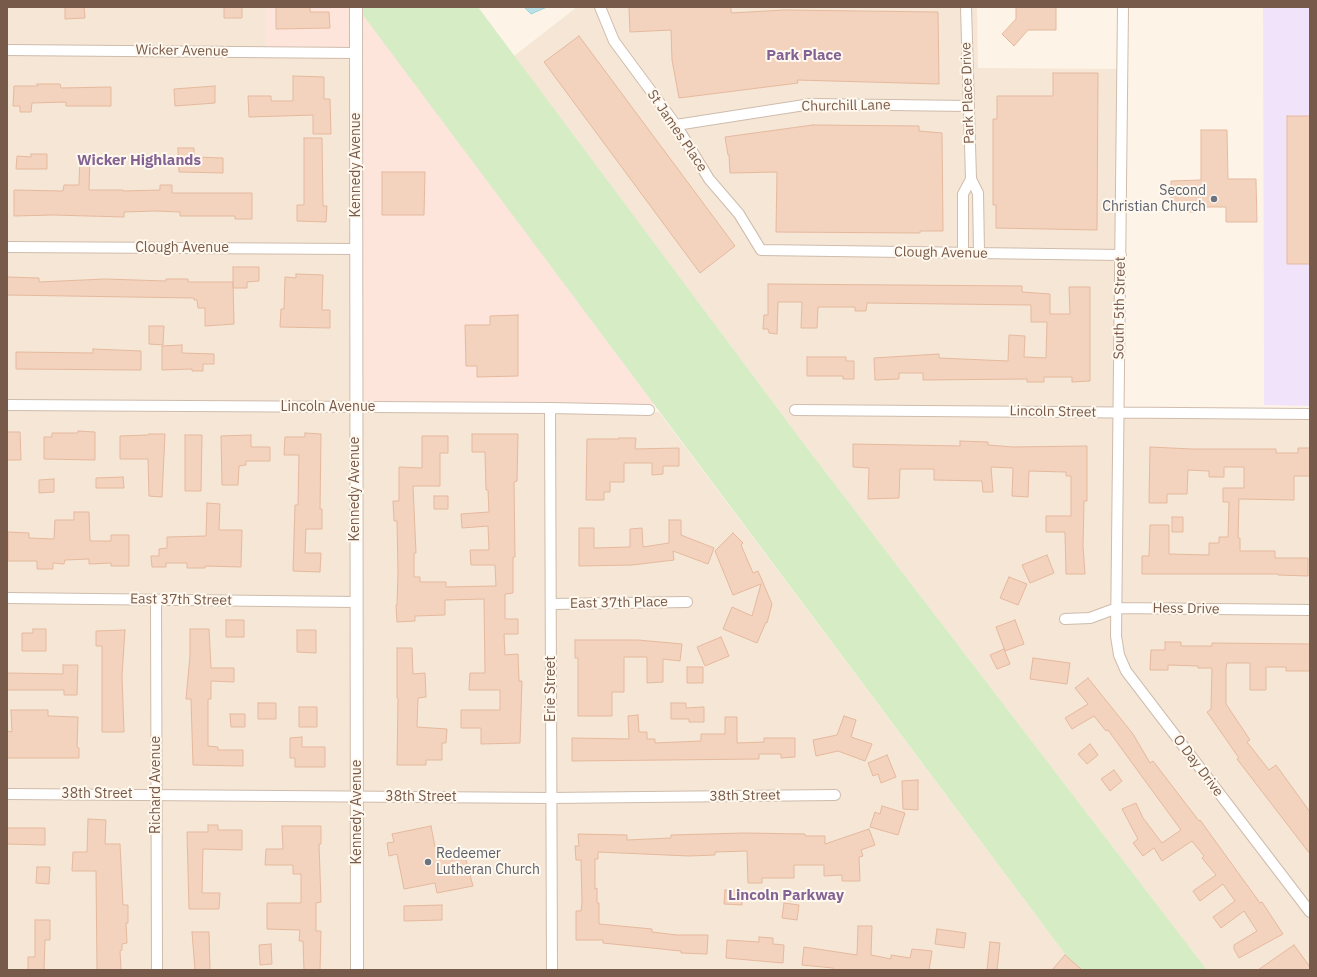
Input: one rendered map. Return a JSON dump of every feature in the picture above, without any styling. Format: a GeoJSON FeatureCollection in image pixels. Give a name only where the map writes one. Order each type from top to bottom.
{"type":"FeatureCollection","features":[{"type":"Feature","properties":{"kind":"street","name":"Kennedy Avenue"},"geometry":{"type":"LineString","coordinates":[[356,7],[355,602],[357,970]]}},
{"type":"Feature","properties":{"kind":"street","name":"St James Place"},"geometry":{"type":"LineString","coordinates":[[600,7],[614,41],[676,125],[709,179],[739,214],[761,250]]}},
{"type":"Feature","properties":{"kind":"street","name":"Park Place Drive"},"geometry":{"type":"LineString","coordinates":[[966,7],[971,179],[978,193],[978,253]]}},
{"type":"Feature","properties":{"kind":"street","name":"South 5th Street"},"geometry":{"type":"LineString","coordinates":[[1117,608],[1123,7]]}},
{"type":"Feature","properties":{"kind":"street","name":"Wicker Avenue"},"geometry":{"type":"LineString","coordinates":[[7,50],[357,53]]}},
{"type":"Feature","properties":{"kind":"street","name":"Churchill Lane"},"geometry":{"type":"LineString","coordinates":[[676,125],[810,104],[969,106]]}},
{"type":"Feature","properties":{"kind":"street","name":"Park Place Drive"},"geometry":{"type":"LineString","coordinates":[[964,254],[963,194],[971,179]]}},
{"type":"Feature","properties":{"kind":"street","name":"Clough Avenue"},"geometry":{"type":"LineString","coordinates":[[7,247],[356,249]]}},
{"type":"Feature","properties":{"kind":"street","name":"Clough Avenue"},"geometry":{"type":"LineString","coordinates":[[761,250],[1121,255]]}},
{"type":"Feature","properties":{"kind":"street","name":"Lincoln Avenue"},"geometry":{"type":"LineString","coordinates":[[7,405],[550,408],[649,410]]}},
{"type":"Feature","properties":{"kind":"street","name":"Erie Street"},"geometry":{"type":"LineString","coordinates":[[550,408],[552,970]]}},
{"type":"Feature","properties":{"kind":"street","name":"Lincoln Street"},"geometry":{"type":"LineString","coordinates":[[795,410],[1310,414]]}},
{"type":"Feature","properties":{"kind":"street","name":"East 37th Street"},"geometry":{"type":"LineString","coordinates":[[7,598],[355,602]]}},
{"type":"Feature","properties":{"kind":"street","name":"Richard Avenue"},"geometry":{"type":"LineString","coordinates":[[156,600],[157,970]]}},
{"type":"Feature","properties":{"kind":"street","name":"East 37th Place"},"geometry":{"type":"LineString","coordinates":[[551,604],[687,602]]}},
{"type":"Feature","properties":{"kind":"street","name":"Hess Drive"},"geometry":{"type":"LineString","coordinates":[[1064,619],[1090,618],[1117,608],[1310,610]]}},
{"type":"Feature","properties":{"kind":"street","name":"O Day Drive"},"geometry":{"type":"LineString","coordinates":[[1117,608],[1116,636],[1119,655],[1126,671],[1310,912]]}},
{"type":"Feature","properties":{"kind":"street","name":"38th Street"},"geometry":{"type":"LineString","coordinates":[[7,794],[552,798],[835,795]]}},
{"type":"Feature","properties":{"kind":"shaded area"},"geometry":{"type":"Polygon","coordinates":[[[7,7],[265,7],[265,56],[353,57],[351,404],[7,400],[7,7]]]}},
{"type":"Feature","properties":{"kind":"shaded area"},"geometry":{"type":"Polygon","coordinates":[[[265,7],[355,7],[355,51],[265,50],[265,7]]]}},
{"type":"Feature","properties":{"kind":"shaded area"},"geometry":{"type":"Polygon","coordinates":[[[577,7],[977,7],[978,68],[1119,69],[1115,416],[1310,418],[1310,970],[1207,970],[807,448],[514,56],[577,7]]]}},
{"type":"Feature","properties":{"kind":"shaded area"},"geometry":{"type":"Polygon","coordinates":[[[1263,7],[1310,7],[1310,406],[1264,405],[1263,7]]]}},
{"type":"Feature","properties":{"kind":"shaded area"},"geometry":{"type":"Polygon","coordinates":[[[360,10],[654,404],[358,403],[360,10]]]}},
{"type":"Feature","properties":{"kind":"shaded area"},"geometry":{"type":"Polygon","coordinates":[[[7,406],[352,410],[353,970],[7,970],[7,406]]]}},
{"type":"Feature","properties":{"kind":"shaded area"},"geometry":{"type":"Polygon","coordinates":[[[358,410],[659,412],[1077,970],[362,970],[358,410]]]}},
{"type":"Feature","properties":{"kind":"green space"},"geometry":{"type":"Polygon","coordinates":[[[357,7],[478,7],[807,448],[1207,970],[1077,970],[357,7]]]}},
{"type":"Feature","properties":{"kind":"water"},"geometry":{"type":"Polygon","coordinates":[[[524,7],[547,7],[531,14],[524,7]]]}},
{"type":"Feature","properties":{"kind":"building"},"geometry":{"type":"Polygon","coordinates":[[[65,7],[84,7],[85,18],[65,19],[65,7]]]}},
{"type":"Feature","properties":{"kind":"building"},"geometry":{"type":"Polygon","coordinates":[[[224,7],[242,7],[242,18],[224,18],[224,7]]]}},
{"type":"Feature","properties":{"kind":"building"},"geometry":{"type":"Polygon","coordinates":[[[276,7],[310,7],[310,12],[329,12],[330,28],[276,29],[276,7]]]}},
{"type":"Feature","properties":{"kind":"building"},"geometry":{"type":"Polygon","coordinates":[[[629,7],[731,7],[731,13],[784,10],[938,12],[939,84],[797,80],[798,83],[679,98],[672,60],[671,30],[630,32],[629,7]]]}},
{"type":"Feature","properties":{"kind":"building"},"geometry":{"type":"Polygon","coordinates":[[[1016,7],[1056,7],[1056,30],[1028,30],[1014,46],[1002,34],[1016,19],[1016,7]]]}},
{"type":"Feature","properties":{"kind":"building"},"geometry":{"type":"Polygon","coordinates":[[[579,36],[735,246],[700,273],[544,62],[579,36]]]}},
{"type":"Feature","properties":{"kind":"building"},"geometry":{"type":"Polygon","coordinates":[[[1053,73],[1098,73],[1097,230],[996,228],[996,205],[993,205],[993,119],[997,119],[997,96],[1053,96],[1053,73]]]}},
{"type":"Feature","properties":{"kind":"building"},"geometry":{"type":"Polygon","coordinates":[[[293,76],[324,77],[324,99],[330,99],[331,134],[313,134],[313,115],[249,117],[248,96],[271,96],[271,101],[293,101],[293,76]]]}},
{"type":"Feature","properties":{"kind":"building"},"geometry":{"type":"Polygon","coordinates":[[[37,84],[60,84],[61,88],[111,87],[111,106],[66,106],[66,102],[32,103],[31,112],[20,112],[20,106],[13,106],[14,86],[38,86],[37,84]]]}},
{"type":"Feature","properties":{"kind":"building"},"geometry":{"type":"Polygon","coordinates":[[[215,86],[215,103],[175,106],[174,89],[215,86]]]}},
{"type":"Feature","properties":{"kind":"building"},"geometry":{"type":"Polygon","coordinates":[[[1287,116],[1310,116],[1310,264],[1287,264],[1287,116]]]}},
{"type":"Feature","properties":{"kind":"building"},"geometry":{"type":"Polygon","coordinates":[[[813,125],[919,126],[919,131],[942,133],[943,231],[920,231],[920,233],[776,232],[777,172],[730,173],[729,155],[725,137],[813,125]]]}},
{"type":"Feature","properties":{"kind":"building"},"geometry":{"type":"Polygon","coordinates":[[[1201,130],[1227,130],[1228,179],[1256,179],[1257,222],[1226,222],[1226,207],[1194,207],[1194,212],[1179,212],[1179,206],[1171,206],[1171,181],[1201,180],[1201,130]]]}},
{"type":"Feature","properties":{"kind":"building"},"geometry":{"type":"Polygon","coordinates":[[[304,138],[322,138],[323,206],[327,206],[326,222],[297,221],[297,205],[304,205],[304,138]]]}},
{"type":"Feature","properties":{"kind":"building"},"geometry":{"type":"Polygon","coordinates":[[[178,148],[194,148],[194,157],[223,158],[223,173],[179,172],[178,148]]]}},
{"type":"Feature","properties":{"kind":"building"},"geometry":{"type":"Polygon","coordinates":[[[31,154],[47,154],[47,169],[16,169],[17,156],[31,157],[31,154]]]}},
{"type":"Feature","properties":{"kind":"building"},"geometry":{"type":"Polygon","coordinates":[[[80,156],[90,156],[89,190],[160,190],[160,185],[172,185],[172,193],[252,193],[252,219],[235,219],[235,216],[180,216],[180,212],[155,211],[124,212],[124,217],[54,215],[14,216],[14,190],[63,191],[64,185],[79,185],[80,156]]]}},
{"type":"Feature","properties":{"kind":"building"},"geometry":{"type":"Polygon","coordinates":[[[382,172],[425,172],[424,215],[382,215],[382,172]]]}},
{"type":"Feature","properties":{"kind":"building"},"geometry":{"type":"Polygon","coordinates":[[[233,267],[259,267],[259,281],[247,282],[247,288],[233,288],[233,267]]]}},
{"type":"Feature","properties":{"kind":"building"},"geometry":{"type":"Polygon","coordinates":[[[296,274],[323,275],[322,310],[330,310],[330,328],[280,327],[281,309],[284,309],[285,277],[296,278],[296,274]]]}},
{"type":"Feature","properties":{"kind":"building"},"geometry":{"type":"Polygon","coordinates":[[[7,277],[39,278],[39,282],[105,279],[166,281],[166,279],[188,279],[188,282],[233,282],[234,324],[205,326],[205,308],[198,308],[197,300],[194,300],[194,298],[7,295],[7,277]]]}},
{"type":"Feature","properties":{"kind":"building"},"geometry":{"type":"Polygon","coordinates":[[[768,284],[1022,286],[1022,292],[1050,294],[1050,314],[1070,314],[1069,287],[1090,287],[1090,381],[1072,382],[1072,377],[1044,377],[1044,382],[1027,382],[1027,379],[923,380],[923,373],[899,373],[899,379],[875,380],[874,358],[939,354],[939,358],[1008,361],[1009,335],[1025,336],[1024,357],[1046,358],[1047,322],[1031,322],[1031,305],[867,303],[866,311],[855,311],[855,307],[818,307],[817,328],[801,328],[802,302],[778,302],[777,334],[769,333],[768,329],[763,329],[764,315],[768,315],[768,284]]]}},
{"type":"Feature","properties":{"kind":"building"},"geometry":{"type":"Polygon","coordinates":[[[518,315],[518,376],[477,377],[477,366],[466,366],[465,325],[490,325],[490,316],[518,315]]]}},
{"type":"Feature","properties":{"kind":"building"},"geometry":{"type":"Polygon","coordinates":[[[149,326],[164,326],[163,345],[149,344],[149,326]]]}},
{"type":"Feature","properties":{"kind":"building"},"geometry":{"type":"Polygon","coordinates":[[[182,345],[182,353],[214,354],[214,364],[203,364],[203,371],[192,371],[192,369],[162,370],[162,346],[182,345]]]}},
{"type":"Feature","properties":{"kind":"building"},"geometry":{"type":"Polygon","coordinates":[[[93,349],[141,351],[141,370],[16,369],[16,352],[93,353],[93,349]]]}},
{"type":"Feature","properties":{"kind":"building"},"geometry":{"type":"Polygon","coordinates":[[[807,357],[846,357],[846,361],[854,361],[854,379],[843,379],[843,376],[807,376],[807,357]]]}},
{"type":"Feature","properties":{"kind":"building"},"geometry":{"type":"Polygon","coordinates":[[[78,431],[95,432],[95,460],[44,459],[44,437],[52,437],[52,433],[78,433],[78,431]]]}},
{"type":"Feature","properties":{"kind":"building"},"geometry":{"type":"Polygon","coordinates":[[[7,432],[20,432],[21,460],[7,460],[7,432]]]}},
{"type":"Feature","properties":{"kind":"building"},"geometry":{"type":"Polygon","coordinates":[[[305,433],[321,434],[320,509],[322,509],[322,529],[306,529],[305,553],[321,553],[320,572],[293,571],[295,505],[298,505],[299,455],[284,455],[285,437],[305,437],[305,433]]]}},
{"type":"Feature","properties":{"kind":"building"},"geometry":{"type":"Polygon","coordinates":[[[165,434],[162,497],[149,496],[148,459],[120,459],[120,436],[165,434]]]}},
{"type":"Feature","properties":{"kind":"building"},"geometry":{"type":"Polygon","coordinates":[[[472,434],[518,434],[517,481],[514,482],[515,557],[513,557],[513,593],[505,594],[505,619],[518,619],[518,634],[504,634],[505,655],[518,654],[519,681],[522,681],[520,743],[481,744],[481,728],[461,728],[461,710],[500,710],[500,690],[469,690],[470,673],[485,673],[484,599],[445,600],[445,615],[415,616],[415,621],[397,622],[397,521],[394,521],[393,501],[399,501],[399,467],[422,468],[422,436],[448,436],[448,453],[440,453],[440,486],[413,486],[416,553],[414,553],[414,577],[420,577],[420,582],[446,582],[446,587],[496,586],[495,565],[471,565],[470,550],[489,550],[488,526],[462,528],[461,514],[489,512],[488,490],[486,490],[485,452],[472,452],[472,434]]]}},
{"type":"Feature","properties":{"kind":"building"},"geometry":{"type":"Polygon","coordinates":[[[185,435],[202,435],[201,491],[185,491],[185,435]]]}},
{"type":"Feature","properties":{"kind":"building"},"geometry":{"type":"Polygon","coordinates":[[[251,435],[251,447],[270,447],[270,461],[246,461],[246,465],[239,466],[238,485],[222,485],[221,436],[251,435]]]}},
{"type":"Feature","properties":{"kind":"building"},"geometry":{"type":"Polygon","coordinates":[[[636,438],[635,449],[679,448],[679,466],[663,466],[663,474],[652,475],[652,463],[624,463],[624,482],[610,482],[610,492],[604,492],[604,500],[586,500],[587,439],[636,438]]]}},
{"type":"Feature","properties":{"kind":"building"},"geometry":{"type":"Polygon","coordinates":[[[960,441],[988,442],[988,445],[1013,447],[1087,446],[1087,501],[1084,501],[1083,546],[1085,574],[1066,574],[1065,532],[1046,532],[1046,516],[1071,516],[1071,476],[1066,476],[1066,472],[1029,471],[1028,497],[1012,496],[1013,468],[991,467],[993,492],[983,492],[982,481],[934,480],[934,469],[900,469],[899,498],[868,499],[869,468],[853,467],[853,444],[960,446],[960,441]]]}},
{"type":"Feature","properties":{"kind":"building"},"geometry":{"type":"Polygon","coordinates":[[[1150,447],[1192,449],[1276,449],[1276,453],[1298,453],[1298,448],[1310,448],[1310,476],[1294,476],[1294,500],[1239,499],[1238,538],[1240,538],[1240,551],[1275,551],[1275,558],[1308,558],[1308,576],[1278,574],[1142,574],[1142,556],[1149,556],[1150,525],[1169,525],[1169,554],[1209,555],[1209,543],[1219,543],[1219,537],[1228,537],[1229,502],[1223,502],[1223,488],[1244,488],[1244,467],[1224,467],[1224,477],[1209,477],[1209,471],[1188,470],[1187,494],[1167,494],[1167,503],[1149,503],[1150,447]]]}},
{"type":"Feature","properties":{"kind":"building"},"geometry":{"type":"Polygon","coordinates":[[[123,477],[124,488],[96,488],[96,478],[123,477]]]}},
{"type":"Feature","properties":{"kind":"building"},"geometry":{"type":"Polygon","coordinates":[[[54,479],[54,492],[39,493],[39,480],[54,479]]]}},
{"type":"Feature","properties":{"kind":"building"},"geometry":{"type":"Polygon","coordinates":[[[434,496],[448,496],[448,509],[434,509],[434,496]]]}},
{"type":"Feature","properties":{"kind":"building"},"geometry":{"type":"Polygon","coordinates":[[[207,503],[220,504],[219,530],[242,530],[241,567],[205,566],[205,568],[187,568],[187,563],[166,563],[166,567],[152,567],[151,556],[159,556],[159,549],[167,548],[167,537],[206,536],[207,503]]]}},
{"type":"Feature","properties":{"kind":"building"},"geometry":{"type":"Polygon","coordinates":[[[74,512],[89,512],[90,541],[111,541],[111,535],[129,535],[129,566],[111,566],[111,563],[89,564],[89,559],[65,560],[64,564],[53,563],[53,569],[37,569],[37,561],[8,561],[8,532],[29,533],[29,538],[54,539],[55,520],[74,520],[74,512]]]}},
{"type":"Feature","properties":{"kind":"building"},"geometry":{"type":"Polygon","coordinates":[[[1172,517],[1183,517],[1183,532],[1172,532],[1172,517]]]}},
{"type":"Feature","properties":{"kind":"building"},"geometry":{"type":"Polygon","coordinates":[[[669,520],[681,520],[681,535],[714,548],[708,564],[673,551],[674,560],[632,565],[579,566],[579,528],[594,528],[594,548],[630,547],[630,529],[642,528],[643,547],[669,543],[669,520]]]}},
{"type":"Feature","properties":{"kind":"building"},"geometry":{"type":"Polygon","coordinates":[[[733,533],[743,543],[741,545],[753,573],[758,571],[772,604],[767,623],[766,622],[757,643],[723,629],[732,607],[752,616],[761,584],[733,595],[715,551],[733,533]]]}},
{"type":"Feature","properties":{"kind":"building"},"geometry":{"type":"Polygon","coordinates":[[[1047,555],[1054,573],[1030,583],[1022,565],[1047,555]]]}},
{"type":"Feature","properties":{"kind":"building"},"geometry":{"type":"Polygon","coordinates":[[[1009,577],[1027,584],[1018,605],[1000,598],[1009,577]]]}},
{"type":"Feature","properties":{"kind":"building"},"geometry":{"type":"Polygon","coordinates":[[[226,620],[244,620],[244,637],[226,637],[226,620]]]}},
{"type":"Feature","properties":{"kind":"building"},"geometry":{"type":"Polygon","coordinates":[[[1015,620],[1024,644],[1005,651],[996,627],[1015,620]]]}},
{"type":"Feature","properties":{"kind":"building"},"geometry":{"type":"Polygon","coordinates":[[[33,629],[46,629],[46,651],[22,651],[22,633],[33,633],[33,629]]]}},
{"type":"Feature","properties":{"kind":"building"},"geometry":{"type":"Polygon","coordinates":[[[190,629],[209,629],[211,668],[234,668],[234,682],[211,681],[211,699],[208,699],[208,746],[218,747],[218,750],[243,750],[243,766],[193,765],[191,699],[186,699],[190,656],[190,629]]]}},
{"type":"Feature","properties":{"kind":"building"},"geometry":{"type":"Polygon","coordinates":[[[125,630],[122,676],[124,732],[102,732],[102,646],[96,646],[96,631],[125,630]]]}},
{"type":"Feature","properties":{"kind":"building"},"geometry":{"type":"Polygon","coordinates":[[[297,630],[316,630],[316,653],[297,652],[297,630]]]}},
{"type":"Feature","properties":{"kind":"building"},"geometry":{"type":"Polygon","coordinates":[[[721,637],[729,656],[705,666],[697,647],[721,637]]]}},
{"type":"Feature","properties":{"kind":"building"},"geometry":{"type":"Polygon","coordinates":[[[575,640],[638,640],[682,644],[680,661],[663,659],[663,682],[647,683],[647,657],[624,657],[624,692],[612,692],[612,716],[578,716],[578,658],[575,658],[575,640]]]}},
{"type":"Feature","properties":{"kind":"building"},"geometry":{"type":"Polygon","coordinates":[[[1165,642],[1181,642],[1181,646],[1212,646],[1212,643],[1310,644],[1310,671],[1286,671],[1286,667],[1266,667],[1266,690],[1250,690],[1250,663],[1227,663],[1226,704],[1250,740],[1247,742],[1269,770],[1276,765],[1310,812],[1310,854],[1237,759],[1239,758],[1207,712],[1211,709],[1212,668],[1168,665],[1168,670],[1150,670],[1151,650],[1165,650],[1165,642]]]}},
{"type":"Feature","properties":{"kind":"building"},"geometry":{"type":"Polygon","coordinates":[[[397,648],[412,648],[413,674],[425,673],[426,697],[418,698],[417,727],[447,729],[446,743],[442,743],[442,760],[426,760],[426,765],[397,765],[397,648]]]}},
{"type":"Feature","properties":{"kind":"building"},"geometry":{"type":"Polygon","coordinates":[[[1004,649],[1010,664],[997,669],[990,655],[1004,649]]]}},
{"type":"Feature","properties":{"kind":"building"},"geometry":{"type":"Polygon","coordinates":[[[1033,658],[1070,663],[1067,684],[1030,679],[1033,658]]]}},
{"type":"Feature","properties":{"kind":"building"},"geometry":{"type":"Polygon","coordinates":[[[63,665],[78,665],[77,695],[64,695],[64,690],[7,690],[7,673],[63,674],[63,665]]]}},
{"type":"Feature","properties":{"kind":"building"},"geometry":{"type":"Polygon","coordinates":[[[687,667],[703,667],[703,683],[687,683],[687,667]]]}},
{"type":"Feature","properties":{"kind":"building"},"geometry":{"type":"Polygon","coordinates":[[[1088,678],[1133,734],[1150,763],[1153,761],[1199,821],[1200,820],[1260,903],[1262,902],[1283,934],[1239,958],[1234,949],[1234,945],[1257,931],[1244,911],[1221,928],[1213,917],[1235,901],[1223,884],[1200,901],[1193,891],[1216,875],[1202,858],[1204,856],[1192,841],[1162,861],[1154,848],[1143,856],[1133,843],[1138,839],[1122,809],[1136,803],[1143,818],[1162,843],[1181,830],[1108,730],[1106,731],[1094,716],[1072,729],[1065,718],[1088,704],[1075,688],[1088,678]]]}},
{"type":"Feature","properties":{"kind":"building"},"geometry":{"type":"Polygon","coordinates":[[[258,703],[276,703],[276,719],[258,719],[258,703]]]}},
{"type":"Feature","properties":{"kind":"building"},"geometry":{"type":"Polygon","coordinates":[[[671,703],[686,703],[686,708],[704,707],[704,722],[689,722],[689,719],[671,719],[671,703]]]}},
{"type":"Feature","properties":{"kind":"building"},"geometry":{"type":"Polygon","coordinates":[[[299,707],[317,707],[317,727],[299,727],[299,707]]]}},
{"type":"Feature","properties":{"kind":"building"},"geometry":{"type":"Polygon","coordinates":[[[11,710],[48,710],[48,716],[78,717],[77,747],[79,748],[79,758],[7,758],[7,731],[12,732],[11,710]]]}},
{"type":"Feature","properties":{"kind":"building"},"geometry":{"type":"Polygon","coordinates":[[[230,714],[245,714],[245,727],[231,727],[230,714]]]}},
{"type":"Feature","properties":{"kind":"building"},"geometry":{"type":"Polygon","coordinates":[[[638,715],[639,732],[647,732],[647,739],[655,739],[655,743],[701,741],[701,734],[725,734],[725,717],[737,717],[737,743],[764,742],[764,738],[795,738],[795,757],[781,758],[781,754],[759,754],[759,759],[572,761],[572,738],[629,739],[628,716],[638,715]]]}},
{"type":"Feature","properties":{"kind":"building"},"geometry":{"type":"Polygon","coordinates":[[[844,716],[856,720],[851,737],[872,744],[865,761],[838,751],[816,756],[813,740],[837,735],[844,716]]]}},
{"type":"Feature","properties":{"kind":"building"},"geometry":{"type":"Polygon","coordinates":[[[302,737],[302,747],[325,747],[325,767],[295,767],[295,758],[290,758],[290,738],[302,737]]]}},
{"type":"Feature","properties":{"kind":"building"},"geometry":{"type":"Polygon","coordinates":[[[1090,744],[1098,755],[1087,764],[1078,754],[1090,744]]]}},
{"type":"Feature","properties":{"kind":"building"},"geometry":{"type":"Polygon","coordinates":[[[887,755],[896,777],[881,783],[878,774],[873,776],[868,763],[887,755]]]}},
{"type":"Feature","properties":{"kind":"building"},"geometry":{"type":"Polygon","coordinates":[[[1114,770],[1122,781],[1110,791],[1101,779],[1114,770]]]}},
{"type":"Feature","properties":{"kind":"building"},"geometry":{"type":"Polygon","coordinates":[[[918,780],[918,810],[903,809],[902,781],[918,780]]]}},
{"type":"Feature","properties":{"kind":"building"},"geometry":{"type":"Polygon","coordinates":[[[882,806],[905,813],[898,835],[870,827],[875,812],[880,814],[882,806]]]}},
{"type":"Feature","properties":{"kind":"building"},"geometry":{"type":"Polygon","coordinates":[[[88,819],[106,820],[105,844],[120,844],[123,905],[128,905],[128,923],[126,923],[127,943],[122,944],[122,950],[120,951],[121,970],[97,970],[96,871],[72,871],[73,852],[87,852],[88,819]]]}},
{"type":"Feature","properties":{"kind":"building"},"geometry":{"type":"Polygon","coordinates":[[[208,825],[218,825],[218,830],[242,830],[242,850],[203,849],[202,893],[220,893],[219,909],[189,909],[187,832],[208,832],[208,825]]]}},
{"type":"Feature","properties":{"kind":"building"},"geometry":{"type":"Polygon","coordinates":[[[282,826],[321,826],[321,844],[319,844],[321,902],[316,903],[316,931],[321,931],[320,970],[304,970],[303,941],[299,941],[300,930],[267,929],[267,903],[301,903],[301,874],[293,874],[293,865],[265,865],[266,849],[283,849],[282,826]]]}},
{"type":"Feature","properties":{"kind":"building"},"geometry":{"type":"Polygon","coordinates":[[[431,826],[435,847],[442,845],[445,857],[464,853],[473,886],[437,893],[435,883],[404,889],[397,854],[389,856],[387,843],[394,842],[392,834],[431,826]]]}},
{"type":"Feature","properties":{"kind":"building"},"geometry":{"type":"Polygon","coordinates":[[[7,828],[45,828],[45,845],[7,844],[7,828]]]}},
{"type":"Feature","properties":{"kind":"building"},"geometry":{"type":"Polygon","coordinates":[[[869,829],[875,845],[861,850],[863,856],[859,857],[860,881],[842,881],[842,875],[824,876],[824,865],[794,865],[794,878],[762,878],[762,883],[748,883],[747,851],[715,852],[715,855],[689,856],[598,852],[598,859],[595,859],[595,889],[597,888],[597,903],[599,903],[599,924],[652,929],[652,932],[677,935],[708,935],[707,954],[681,953],[681,951],[603,943],[603,940],[576,940],[576,911],[581,911],[582,903],[581,860],[576,860],[575,846],[579,846],[578,834],[627,835],[627,840],[671,838],[671,835],[744,833],[805,834],[805,836],[825,836],[825,844],[869,829]]]}},
{"type":"Feature","properties":{"kind":"building"},"geometry":{"type":"Polygon","coordinates":[[[37,867],[50,867],[49,884],[36,883],[37,867]]]}},
{"type":"Feature","properties":{"kind":"building"},"geometry":{"type":"Polygon","coordinates":[[[725,890],[742,890],[742,905],[724,904],[725,890]]]}},
{"type":"Feature","properties":{"kind":"building"},"geometry":{"type":"Polygon","coordinates":[[[784,903],[799,905],[797,920],[782,918],[784,903]]]}},
{"type":"Feature","properties":{"kind":"building"},"geometry":{"type":"Polygon","coordinates":[[[442,905],[442,920],[404,921],[404,906],[442,905]]]}},
{"type":"Feature","properties":{"kind":"building"},"geometry":{"type":"Polygon","coordinates":[[[35,920],[50,920],[50,940],[45,940],[44,970],[28,970],[28,957],[35,957],[35,920]]]}},
{"type":"Feature","properties":{"kind":"building"},"geometry":{"type":"Polygon","coordinates":[[[858,926],[872,926],[871,955],[891,959],[891,955],[910,958],[912,949],[932,951],[929,970],[833,970],[833,968],[802,965],[804,947],[857,955],[858,926]]]}},
{"type":"Feature","properties":{"kind":"building"},"geometry":{"type":"Polygon","coordinates":[[[937,929],[966,933],[964,948],[935,944],[937,929]]]}},
{"type":"Feature","properties":{"kind":"building"},"geometry":{"type":"Polygon","coordinates":[[[192,932],[209,932],[210,970],[195,970],[192,932]]]}},
{"type":"Feature","properties":{"kind":"building"},"geometry":{"type":"Polygon","coordinates":[[[759,937],[773,938],[773,944],[784,945],[783,963],[726,958],[727,940],[759,942],[759,937]]]}},
{"type":"Feature","properties":{"kind":"building"},"geometry":{"type":"Polygon","coordinates":[[[990,942],[1000,943],[997,970],[987,970],[990,942]]]}},
{"type":"Feature","properties":{"kind":"building"},"geometry":{"type":"Polygon","coordinates":[[[271,944],[272,964],[260,965],[259,945],[271,944]]]}},
{"type":"Feature","properties":{"kind":"building"},"geometry":{"type":"Polygon","coordinates":[[[1294,945],[1310,967],[1310,970],[1258,970],[1294,945]]]}},
{"type":"Feature","properties":{"kind":"building"},"geometry":{"type":"Polygon","coordinates":[[[1065,955],[1082,970],[1052,970],[1065,955]]]}},
{"type":"Feature","properties":{"kind":"place","name":"Second Christian Church"},"geometry":{"type":"Point","coordinates":[1214,199]}},
{"type":"Feature","properties":{"kind":"place","name":"Redeemer Lutheran Church"},"geometry":{"type":"Point","coordinates":[428,862]}},
{"type":"Feature","properties":{"kind":"district","name":"Park Place"},"geometry":{"type":"Point","coordinates":[804,56]}},
{"type":"Feature","properties":{"kind":"district","name":"Wicker Highlands"},"geometry":{"type":"Point","coordinates":[139,161]}},
{"type":"Feature","properties":{"kind":"district","name":"Lincoln Parkway"},"geometry":{"type":"Point","coordinates":[786,896]}}]}
